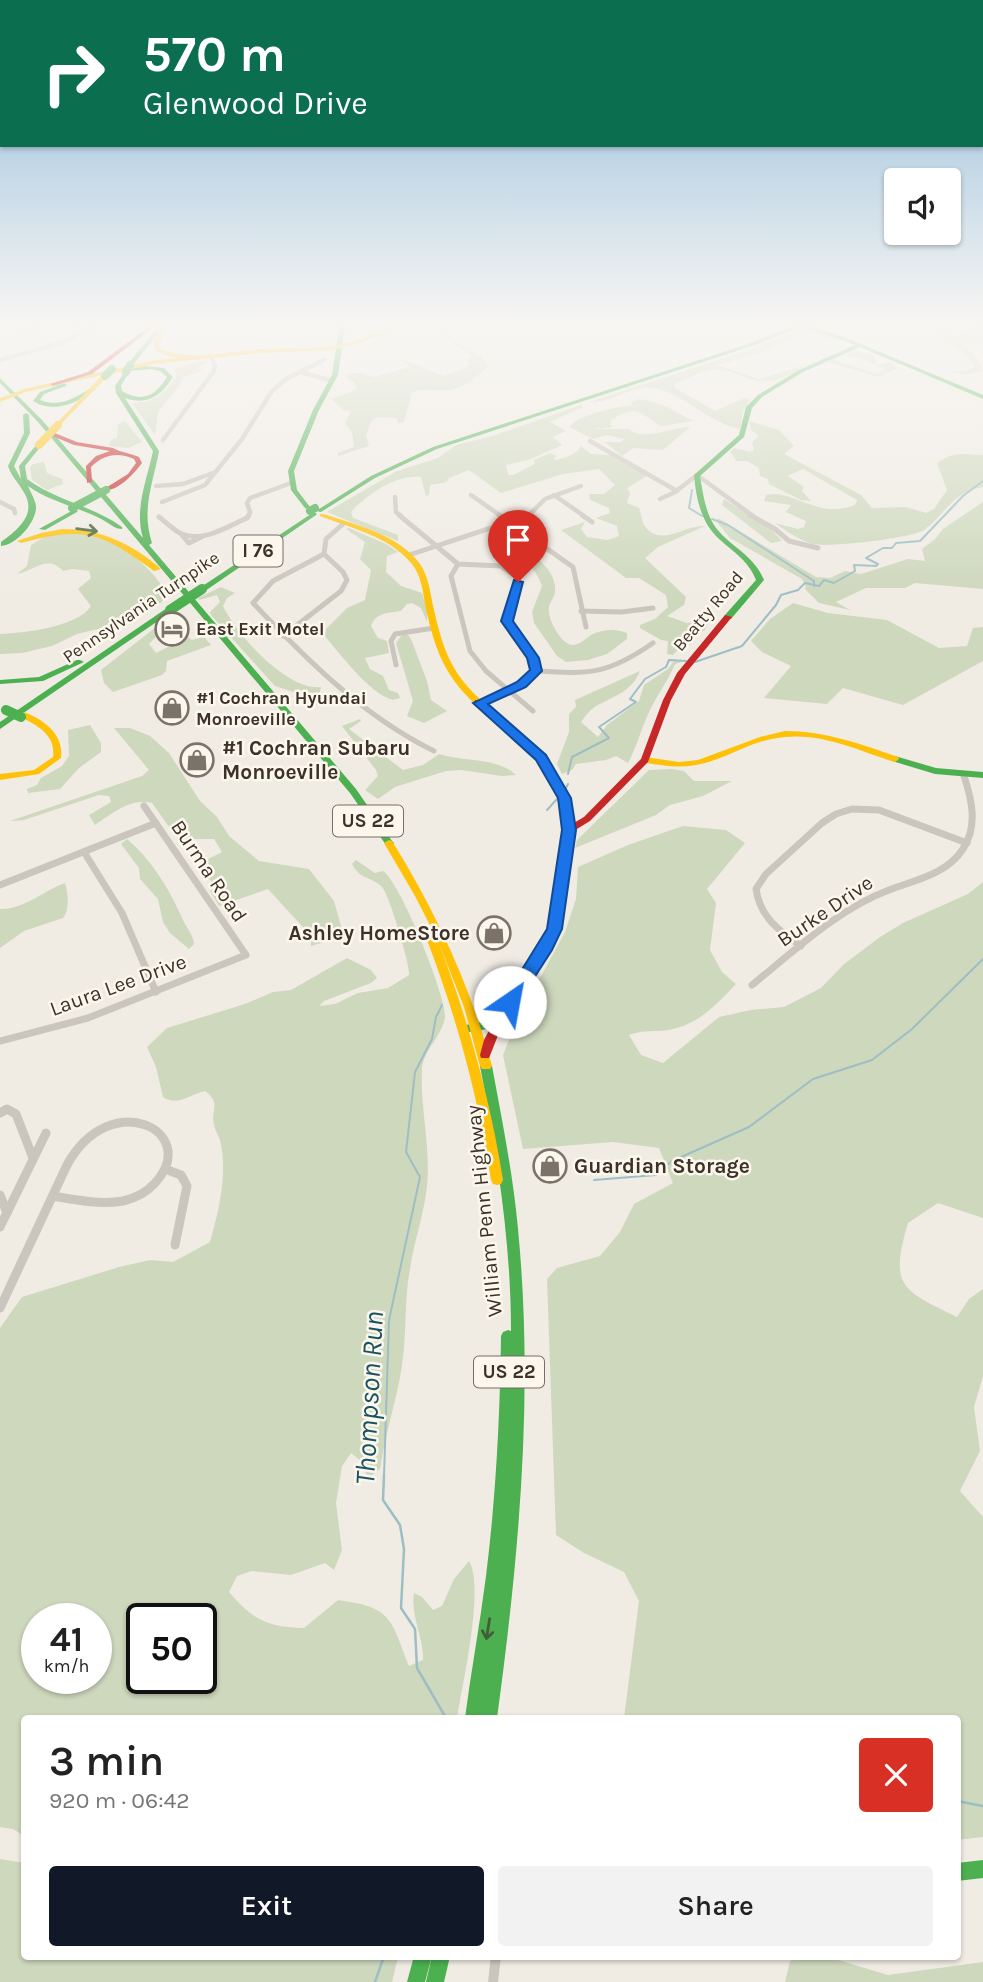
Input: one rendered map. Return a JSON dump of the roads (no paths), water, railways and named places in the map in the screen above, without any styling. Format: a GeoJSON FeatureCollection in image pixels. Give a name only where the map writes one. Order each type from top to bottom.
{"type":"FeatureCollection","features":[{"type":"Feature","properties":{"kind":"main road"},"geometry":{"type":"LineString","coordinates":[[17,413],[28,431],[11,466],[15,477],[25,486]]}},
{"type":"Feature","properties":{"kind":"main road","name":"William Penn Highway"},"geometry":{"type":"LineString","coordinates":[[21,413],[314,743],[366,807],[412,879],[447,949],[471,1026],[496,1167],[509,1338],[503,1512],[494,1594],[474,1715]]}},
{"type":"Feature","properties":{"kind":"main road","name":"William Penn Highway"},"geometry":{"type":"LineString","coordinates":[[38,413],[53,427],[89,482],[372,826],[398,870],[427,929],[484,1058],[505,1162],[516,1287],[519,1378],[514,1513],[489,1715]]}},
{"type":"Feature","properties":{"kind":"main road"},"geometry":{"type":"LineString","coordinates":[[1,548],[31,520],[34,507],[25,486],[23,464],[64,413]]}},
{"type":"Feature","properties":{"kind":"main road"},"geometry":{"type":"LineString","coordinates":[[135,413],[156,440],[156,454],[142,502],[142,529],[161,569]]}},
{"type":"Feature","properties":{"kind":"main road"},"geometry":{"type":"LineString","coordinates":[[315,413],[295,461],[290,483],[314,511],[383,539],[409,555],[422,572],[433,628],[447,670],[479,703],[530,745],[542,758],[562,793],[569,830],[554,929],[547,946],[510,1002],[494,1018],[471,1026]]}},
{"type":"Feature","properties":{"kind":"main road","name":"Pennsylvania Turnpike"},"geometry":{"type":"LineString","coordinates":[[7,716],[314,511],[373,477],[443,445],[540,413]]}},
{"type":"Feature","properties":{"kind":"main road"},"geometry":{"type":"LineString","coordinates":[[697,475],[742,436],[747,413]]}},
{"type":"Feature","properties":{"kind":"main road"},"geometry":{"type":"LineString","coordinates":[[53,427],[76,444],[136,454],[142,459],[142,468]]}},
{"type":"Feature","properties":{"kind":"main road"},"geometry":{"type":"LineString","coordinates":[[1,548],[131,478],[152,453],[156,440]]}},
{"type":"Feature","properties":{"kind":"main road"},"geometry":{"type":"LineString","coordinates":[[89,482],[87,469],[96,458],[118,452],[137,457],[139,462],[136,470],[107,491]]}},
{"type":"Feature","properties":{"kind":"main road","name":"Beatty Road"},"geometry":{"type":"LineString","coordinates":[[569,830],[587,819],[636,772],[645,760],[667,700],[692,659],[760,580],[754,565],[710,523],[697,475]]}},
{"type":"Feature","properties":{"kind":"main road","name":"US 22"},"geometry":{"type":"LineString","coordinates":[[25,486],[106,517],[145,554]]}},
{"type":"Feature","properties":{"kind":"main road"},"geometry":{"type":"LineString","coordinates":[[21,541],[74,509]]}},
{"type":"Feature","properties":{"kind":"main road"},"geometry":{"type":"LineString","coordinates":[[1,548],[62,529],[96,531],[161,569]]}},
{"type":"Feature","properties":{"kind":"main road","name":"Pennsylvania Turnpike"},"geometry":{"type":"LineString","coordinates":[[7,716],[94,656],[169,609]]}},
{"type":"Feature","properties":{"kind":"main road"},"geometry":{"type":"LineString","coordinates":[[0,682],[40,679],[94,656]]}},
{"type":"Feature","properties":{"kind":"main road"},"geometry":{"type":"LineString","coordinates":[[0,770],[27,772],[42,766],[51,756],[53,746],[48,734],[7,716]]}},
{"type":"Feature","properties":{"kind":"main road"},"geometry":{"type":"LineString","coordinates":[[0,777],[38,773],[58,756],[59,745],[54,732],[7,716]]}},
{"type":"Feature","properties":{"kind":"main road"},"geometry":{"type":"LineString","coordinates":[[645,760],[691,765],[761,738],[800,734],[843,741],[921,769],[964,776],[983,775]]}},
{"type":"Feature","properties":{"kind":"main road"},"geometry":{"type":"LineString","coordinates":[[484,1058],[492,1034],[509,1010],[510,1002]]}},
{"type":"Feature","properties":{"kind":"main road"},"geometry":{"type":"LineString","coordinates":[[471,1026],[501,1019]]}},
{"type":"Feature","properties":{"kind":"main road"},"geometry":{"type":"LineString","coordinates":[[961,1871],[983,1868]]}},
{"type":"Feature","properties":{"kind":"main road"},"geometry":{"type":"LineString","coordinates":[[416,1982],[421,1960]]}},
{"type":"Feature","properties":{"kind":"main road"},"geometry":{"type":"LineString","coordinates":[[435,1982],[440,1960]]}},
{"type":"Feature","properties":{"kind":"street"},"geometry":{"type":"LineString","coordinates":[[156,440],[178,413]]}},
{"type":"Feature","properties":{"kind":"street"},"geometry":{"type":"LineString","coordinates":[[162,502],[197,490],[221,466],[257,413]]}},
{"type":"Feature","properties":{"kind":"street"},"geometry":{"type":"LineString","coordinates":[[590,441],[677,491]]}},
{"type":"Feature","properties":{"kind":"street"},"geometry":{"type":"LineString","coordinates":[[660,499],[677,491],[697,475],[714,485],[740,509],[775,529],[789,541],[818,548]]}},
{"type":"Feature","properties":{"kind":"street"},"geometry":{"type":"LineString","coordinates":[[156,486],[183,484],[208,478]]}},
{"type":"Feature","properties":{"kind":"street"},"geometry":{"type":"LineString","coordinates":[[159,517],[191,543],[249,516],[247,503],[250,498],[290,483]]}},
{"type":"Feature","properties":{"kind":"street"},"geometry":{"type":"LineString","coordinates":[[409,555],[529,516],[545,499],[581,486]]}},
{"type":"Feature","properties":{"kind":"street"},"geometry":{"type":"LineString","coordinates":[[471,495],[573,567],[577,574],[581,611],[586,627]]}},
{"type":"Feature","properties":{"kind":"street"},"geometry":{"type":"LineString","coordinates":[[554,495],[592,522]]}},
{"type":"Feature","properties":{"kind":"street"},"geometry":{"type":"LineString","coordinates":[[395,497],[396,512],[458,564],[501,566],[515,574],[518,582],[507,621],[533,658],[536,671]]}},
{"type":"Feature","properties":{"kind":"street"},"geometry":{"type":"LineString","coordinates":[[0,502],[14,509],[15,513]]}},
{"type":"Feature","properties":{"kind":"street"},"geometry":{"type":"LineString","coordinates":[[324,554],[326,538],[343,524]]}},
{"type":"Feature","properties":{"kind":"street"},"geometry":{"type":"LineString","coordinates":[[324,554],[296,567],[253,600],[253,603],[283,636],[379,719],[434,751]]}},
{"type":"Feature","properties":{"kind":"street"},"geometry":{"type":"LineString","coordinates":[[283,636],[341,591],[347,580],[343,572],[324,554]]}},
{"type":"Feature","properties":{"kind":"street"},"geometry":{"type":"LineString","coordinates":[[458,564],[451,576],[470,651],[486,671],[533,711]]}},
{"type":"Feature","properties":{"kind":"street"},"geometry":{"type":"LineString","coordinates":[[581,611],[622,612],[653,608]]}},
{"type":"Feature","properties":{"kind":"street"},"geometry":{"type":"LineString","coordinates":[[396,665],[391,641],[395,634],[433,628]]}},
{"type":"Feature","properties":{"kind":"street"},"geometry":{"type":"LineString","coordinates":[[536,671],[589,674],[629,660],[653,643]]}},
{"type":"Feature","properties":{"kind":"street"},"geometry":{"type":"LineString","coordinates":[[479,703],[529,680],[536,671]]}},
{"type":"Feature","properties":{"kind":"street"},"geometry":{"type":"LineString","coordinates":[[801,946],[769,922],[758,904],[757,889],[766,874],[829,817],[852,809],[879,810],[923,829],[967,843],[974,810],[964,776]]}},
{"type":"Feature","properties":{"kind":"street","name":"Burma Road"},"geometry":{"type":"LineString","coordinates":[[144,806],[246,955]]}},
{"type":"Feature","properties":{"kind":"street"},"geometry":{"type":"LineString","coordinates":[[0,885],[156,823]]}},
{"type":"Feature","properties":{"kind":"street","name":"Burke Drive"},"geometry":{"type":"LineString","coordinates":[[752,985],[801,946],[869,899],[947,867],[967,843]]}},
{"type":"Feature","properties":{"kind":"street"},"geometry":{"type":"LineString","coordinates":[[84,852],[122,913],[156,992]]}},
{"type":"Feature","properties":{"kind":"street","name":"Laura Lee Drive"},"geometry":{"type":"LineString","coordinates":[[0,1041],[65,1026],[246,955]]}},
{"type":"Feature","properties":{"kind":"street"},"geometry":{"type":"LineString","coordinates":[[0,1113],[7,1109],[16,1114],[33,1159]]}},
{"type":"Feature","properties":{"kind":"street"},"geometry":{"type":"LineString","coordinates":[[0,1308],[53,1196],[79,1146],[97,1130],[116,1122],[139,1122],[157,1132],[166,1147],[165,1168],[147,1190],[120,1202],[53,1196]]}},
{"type":"Feature","properties":{"kind":"street"},"geometry":{"type":"LineString","coordinates":[[0,1227],[46,1133]]}},
{"type":"Feature","properties":{"kind":"street"},"geometry":{"type":"LineString","coordinates":[[165,1168],[181,1175],[187,1186],[175,1245]]}},
{"type":"Feature","properties":{"kind":"street"},"geometry":{"type":"LineString","coordinates":[[0,1195],[6,1213]]}},
{"type":"Feature","properties":{"kind":"street"},"geometry":{"type":"LineString","coordinates":[[493,1982],[496,1960]]}},
{"type":"Feature","properties":{"kind":"waterway"},"geometry":{"type":"LineString","coordinates":[[814,585],[819,586],[824,580],[834,583],[855,571],[854,565],[876,566],[878,564],[866,558],[883,548],[892,548],[896,543],[920,541],[963,496],[983,481]]}},
{"type":"Feature","properties":{"kind":"waterway"},"geometry":{"type":"LineString","coordinates":[[692,490],[689,508],[702,516]]}},
{"type":"Feature","properties":{"kind":"waterway"},"geometry":{"type":"LineString","coordinates":[[712,519],[728,525],[814,581],[814,585]]}},
{"type":"Feature","properties":{"kind":"waterway"},"geometry":{"type":"LineString","coordinates":[[695,662],[742,646],[776,605],[781,595],[798,590],[805,583],[814,585]]}},
{"type":"Feature","properties":{"kind":"waterway"},"geometry":{"type":"LineString","coordinates":[[568,774],[572,757],[609,738],[599,727],[636,702],[630,699],[645,679],[666,667],[669,660],[686,661]]}},
{"type":"Feature","properties":{"kind":"waterway"},"geometry":{"type":"LineString","coordinates":[[564,792],[568,784]]}},
{"type":"Feature","properties":{"kind":"waterway"},"geometry":{"type":"LineString","coordinates":[[547,810],[558,798]]}},
{"type":"Feature","properties":{"kind":"waterway"},"geometry":{"type":"LineString","coordinates":[[594,1180],[656,1175],[672,1161],[749,1127],[813,1079],[872,1060],[912,1029],[983,959]]}},
{"type":"Feature","properties":{"kind":"waterway","name":"Thompson Run"},"geometry":{"type":"LineString","coordinates":[[384,1476],[389,1320],[420,1177],[406,1152],[415,1072],[432,1039],[436,1017],[442,1005]]}},
{"type":"Feature","properties":{"kind":"waterway","name":"Thompson Run"},"geometry":{"type":"LineString","coordinates":[[384,1475],[383,1500],[400,1525],[404,1549],[401,1608],[415,1629],[417,1668],[444,1715]]}},
{"type":"Feature","properties":{"kind":"waterway"},"geometry":{"type":"LineString","coordinates":[[961,1802],[983,1806]]}},
{"type":"Feature","properties":{"kind":"waterway","name":"Thompson Run"},"geometry":{"type":"LineString","coordinates":[[375,1982],[383,1960]]}},
{"type":"Feature","properties":{"kind":"place","name":"East Exit Motel"},"geometry":{"type":"Point","coordinates":[172,629]}},
{"type":"Feature","properties":{"kind":"place","name":"#1 Cochran Hyundai Monroeville"},"geometry":{"type":"Point","coordinates":[172,708]}},
{"type":"Feature","properties":{"kind":"place","name":"#1 Cochran Subaru Monroeville"},"geometry":{"type":"Point","coordinates":[197,760]}},
{"type":"Feature","properties":{"kind":"place","name":"Ashley HomeStore"},"geometry":{"type":"Point","coordinates":[494,933]}},
{"type":"Feature","properties":{"kind":"place","name":"Guardian Storage"},"geometry":{"type":"Point","coordinates":[550,1166]}}]}
